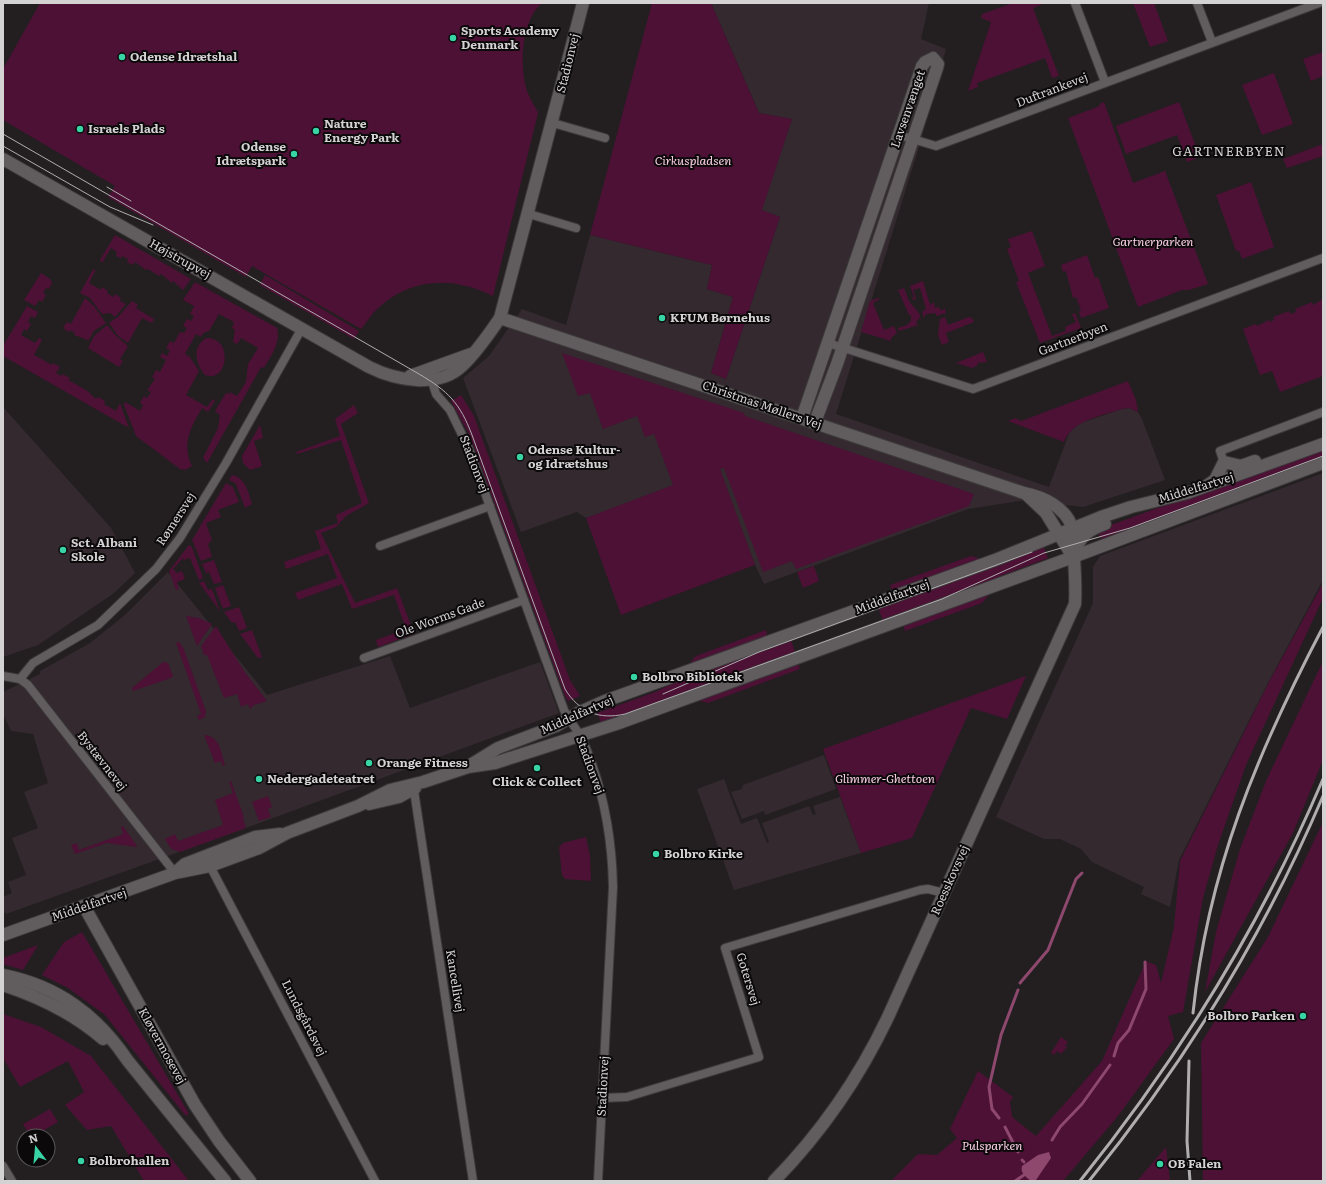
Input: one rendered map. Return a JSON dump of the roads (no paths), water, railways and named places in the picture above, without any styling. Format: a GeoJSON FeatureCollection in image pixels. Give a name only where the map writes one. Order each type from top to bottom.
{"type":"FeatureCollection","features":[{"type":"Feature","properties":{"kind":"street","name":"Stadionvej"},"geometry":{"type":"LineString","coordinates":[[356,360],[378,372],[400,377],[430,375],[456,370],[482,344],[500,318],[553,123],[583,3]]}},
{"type":"Feature","properties":{"kind":"street"},"geometry":{"type":"LineString","coordinates":[[1075,3],[1105,82]]}},
{"type":"Feature","properties":{"kind":"street"},"geometry":{"type":"LineString","coordinates":[[1197,3],[1212,42]]}},
{"type":"Feature","properties":{"kind":"street","name":"Duftrankevej"},"geometry":{"type":"LineString","coordinates":[[899,135],[936,146],[1319,3]]}},
{"type":"Feature","properties":{"kind":"street","name":"Lavsenvænget"},"geometry":{"type":"LineString","coordinates":[[802,418],[922,66],[925,62],[933,58],[938,64],[937,68],[878,244],[815,422]]}},
{"type":"Feature","properties":{"kind":"street"},"geometry":{"type":"LineString","coordinates":[[553,123],[605,138]]}},
{"type":"Feature","properties":{"kind":"street","name":"Højstrupvej"},"geometry":{"type":"LineString","coordinates":[[3,159],[356,360]]}},
{"type":"Feature","properties":{"kind":"street"},"geometry":{"type":"LineString","coordinates":[[529,214],[576,228]]}},
{"type":"Feature","properties":{"kind":"street"},"geometry":{"type":"LineString","coordinates":[[863,239],[878,244]]}},
{"type":"Feature","properties":{"kind":"street","name":"Gartnerbyen"},"geometry":{"type":"LineString","coordinates":[[828,343],[973,388],[1323,258]]}},
{"type":"Feature","properties":{"kind":"street","name":"Christmas Møllers Vej"},"geometry":{"type":"LineString","coordinates":[[500,318],[1024,493],[1042,497],[1055,505],[1067,517],[1072,529]]}},
{"type":"Feature","properties":{"kind":"street","name":"Rømersvej"},"geometry":{"type":"LineString","coordinates":[[20,679],[33,663],[98,624],[156,569],[180,538],[226,463],[302,328]]}},
{"type":"Feature","properties":{"kind":"street","name":"Stadionvej"},"geometry":{"type":"LineString","coordinates":[[430,375],[436,394],[450,410],[462,432],[564,710],[585,747],[607,816],[612,856],[613,887],[598,1181]]}},
{"type":"Feature","properties":{"kind":"street"},"geometry":{"type":"LineString","coordinates":[[1203,488],[1215,480],[1224,462],[1220,451],[1323,412]]}},
{"type":"Feature","properties":{"kind":"street"},"geometry":{"type":"LineString","coordinates":[[1224,462],[1241,466],[1277,454],[1323,444]]}},
{"type":"Feature","properties":{"kind":"street","name":"Middelfartvej"},"geometry":{"type":"LineString","coordinates":[[468,767],[498,748],[556,726],[584,710],[605,701],[987,562],[1131,507],[1203,488],[1323,444]]}},
{"type":"Feature","properties":{"kind":"street","name":"Middelfartvej"},"geometry":{"type":"LineString","coordinates":[[3,935],[175,874],[210,866],[259,848],[287,833],[358,806],[388,801],[417,785],[468,767],[495,763],[619,722],[1073,557],[1323,463]]}},
{"type":"Feature","properties":{"kind":"street","name":"Christmas Møllers Vej"},"geometry":{"type":"LineString","coordinates":[[1024,493],[1041,508],[1073,557]]}},
{"type":"Feature","properties":{"kind":"street"},"geometry":{"type":"LineString","coordinates":[[1073,557],[1078,543],[1088,531],[1187,493]]}},
{"type":"Feature","properties":{"kind":"street"},"geometry":{"type":"LineString","coordinates":[[380,546],[490,506]]}},
{"type":"Feature","properties":{"kind":"street","name":"Roesskovsvej"},"geometry":{"type":"LineString","coordinates":[[774,1181],[824,1124],[856,1076],[888,1017],[1075,604],[1076,578],[1073,557],[1072,529]]}},
{"type":"Feature","properties":{"kind":"street","name":"Ole Worms Gade"},"geometry":{"type":"LineString","coordinates":[[364,658],[524,600]]}},
{"type":"Feature","properties":{"kind":"street"},"geometry":{"type":"LineString","coordinates":[[3,676],[20,679]]}},
{"type":"Feature","properties":{"kind":"street","name":"Bystævnevej"},"geometry":{"type":"LineString","coordinates":[[20,679],[28,685],[175,874]]}},
{"type":"Feature","properties":{"kind":"street","name":"Kancellivej"},"geometry":{"type":"LineString","coordinates":[[417,785],[473,1181]]}},
{"type":"Feature","properties":{"kind":"street","name":"Middelfartvej"},"geometry":{"type":"LineString","coordinates":[[175,874],[185,864],[255,837],[287,833]]}},
{"type":"Feature","properties":{"kind":"street","name":"Lundsgårdsvej"},"geometry":{"type":"LineString","coordinates":[[210,866],[375,1181]]}},
{"type":"Feature","properties":{"kind":"street","name":"Gotersvej"},"geometry":{"type":"LineString","coordinates":[[602,1098],[628,1097],[759,1057],[726,948],[920,890],[928,889],[944,893]]}},
{"type":"Feature","properties":{"kind":"street","name":"Kløvermosevej"},"geometry":{"type":"LineString","coordinates":[[84,906],[196,1105],[219,1141],[250,1181]]}},
{"type":"Feature","properties":{"kind":"street"},"geometry":{"type":"LineString","coordinates":[[3,975],[41,985],[72,1002],[97,1023],[114,1040],[128,1061],[225,1181]]}},
{"type":"Feature","properties":{"kind":"street"},"geometry":{"type":"LineString","coordinates":[[3,985],[26,992],[66,1011],[91,1029],[128,1061]]}},
{"type":"Feature","properties":{"kind":"street"},"geometry":{"type":"LineString","coordinates":[[3,1166],[12,1181]]}},
{"type":"Feature","properties":{"kind":"waterway"},"geometry":{"type":"LineString","coordinates":[[1020,983],[1048,950],[1076,879],[1082,873]]}},
{"type":"Feature","properties":{"kind":"waterway"},"geometry":{"type":"LineString","coordinates":[[1114,1056],[1118,1043],[1129,1030],[1146,989],[1145,962]]}},
{"type":"Feature","properties":{"kind":"waterway"},"geometry":{"type":"LineString","coordinates":[[999,1118],[992,1109],[989,1087],[1001,1035],[1018,990]]}},
{"type":"Feature","properties":{"kind":"waterway"},"geometry":{"type":"LineString","coordinates":[[1052,1140],[1060,1127],[1082,1104],[1110,1065]]}},
{"type":"Feature","properties":{"kind":"waterway"},"geometry":{"type":"LineString","coordinates":[[1005,1127],[1018,1152]]}},
{"type":"Feature","properties":{"kind":"waterway"},"geometry":{"type":"LineString","coordinates":[[1015,1181],[1027,1173]]}},
{"type":"Feature","properties":{"kind":"tram line"},"geometry":{"type":"LineString","coordinates":[[3,134],[419,374],[445,392],[458,406],[472,435],[565,689],[583,709],[598,715],[616,716],[625,714],[942,599],[1044,553],[1130,528],[1323,456]]}},
{"type":"Feature","properties":{"kind":"tram line"},"geometry":{"type":"LineString","coordinates":[[3,146],[110,207],[153,225]]}},
{"type":"Feature","properties":{"kind":"tram line"},"geometry":{"type":"LineString","coordinates":[[107,187],[131,201]]}},
{"type":"Feature","properties":{"kind":"tram line"},"geometry":{"type":"LineString","coordinates":[[663,694],[759,652],[1032,552]]}},
{"type":"Feature","properties":{"kind":"railway"},"geometry":{"type":"LineString","coordinates":[[1193,1013],[1200,961],[1210,910],[1223,861],[1239,814],[1277,720],[1323,627]]}},
{"type":"Feature","properties":{"kind":"railway"},"geometry":{"type":"LineString","coordinates":[[1080,1181],[1151,1087],[1215,989],[1273,886],[1323,779]]}},
{"type":"Feature","properties":{"kind":"railway"},"geometry":{"type":"LineString","coordinates":[[1089,1181],[1124,1137],[1157,1091],[1220,997],[1275,898],[1300,848],[1323,796]]}},
{"type":"Feature","properties":{"kind":"railway"},"geometry":{"type":"LineString","coordinates":[[1189,1061],[1187,1141],[1190,1181]]}},
{"type":"Feature","properties":{"kind":"place","name":"Sports Academy Denmark"},"geometry":{"type":"Point","coordinates":[453,38]}},
{"type":"Feature","properties":{"kind":"place","name":"Odense Idrætshal"},"geometry":{"type":"Point","coordinates":[122,57]}},
{"type":"Feature","properties":{"kind":"place","name":"Israels Plads"},"geometry":{"type":"Point","coordinates":[80,129]}},
{"type":"Feature","properties":{"kind":"place","name":"Nature Energy Park"},"geometry":{"type":"Point","coordinates":[316,131]}},
{"type":"Feature","properties":{"kind":"place","name":"Odense Idrætspark"},"geometry":{"type":"Point","coordinates":[294,154]}},
{"type":"Feature","properties":{"kind":"place","name":"KFUM Børnehus"},"geometry":{"type":"Point","coordinates":[662,318]}},
{"type":"Feature","properties":{"kind":"place","name":"Odense Kultur- og Idrætshus"},"geometry":{"type":"Point","coordinates":[520,457]}},
{"type":"Feature","properties":{"kind":"place","name":"Sct. Albani Skole"},"geometry":{"type":"Point","coordinates":[63,550]}},
{"type":"Feature","properties":{"kind":"place","name":"Bolbro Bibliotek"},"geometry":{"type":"Point","coordinates":[634,677]}},
{"type":"Feature","properties":{"kind":"place","name":"Orange Fitness"},"geometry":{"type":"Point","coordinates":[369,763]}},
{"type":"Feature","properties":{"kind":"place","name":"Click & Collect"},"geometry":{"type":"Point","coordinates":[537,768]}},
{"type":"Feature","properties":{"kind":"place","name":"Nedergadeteatret"},"geometry":{"type":"Point","coordinates":[259,779]}},
{"type":"Feature","properties":{"kind":"place","name":"Bolbro Kirke"},"geometry":{"type":"Point","coordinates":[656,854]}},
{"type":"Feature","properties":{"kind":"place","name":"Bolbro Parken"},"geometry":{"type":"Point","coordinates":[1303,1016]}},
{"type":"Feature","properties":{"kind":"place","name":"Bolbrohallen"},"geometry":{"type":"Point","coordinates":[81,1161]}},
{"type":"Feature","properties":{"kind":"place","name":"OB Falen"},"geometry":{"type":"Point","coordinates":[1160,1164]}},
{"type":"Feature","properties":{"kind":"district","name":"GARTNERBYEN"},"geometry":{"type":"Point","coordinates":[1229,151]}},
{"type":"Feature","properties":{"kind":"park label","name":"Cirkuspladsen"},"geometry":{"type":"Point","coordinates":[693,161]}},
{"type":"Feature","properties":{"kind":"park label","name":"Gartnerparken"},"geometry":{"type":"Point","coordinates":[1153,242]}},
{"type":"Feature","properties":{"kind":"park label","name":"Glimmer-Ghettoen"},"geometry":{"type":"Point","coordinates":[885,779]}},
{"type":"Feature","properties":{"kind":"park label","name":"Pulsparken"},"geometry":{"type":"Point","coordinates":[992,1146]}}]}
